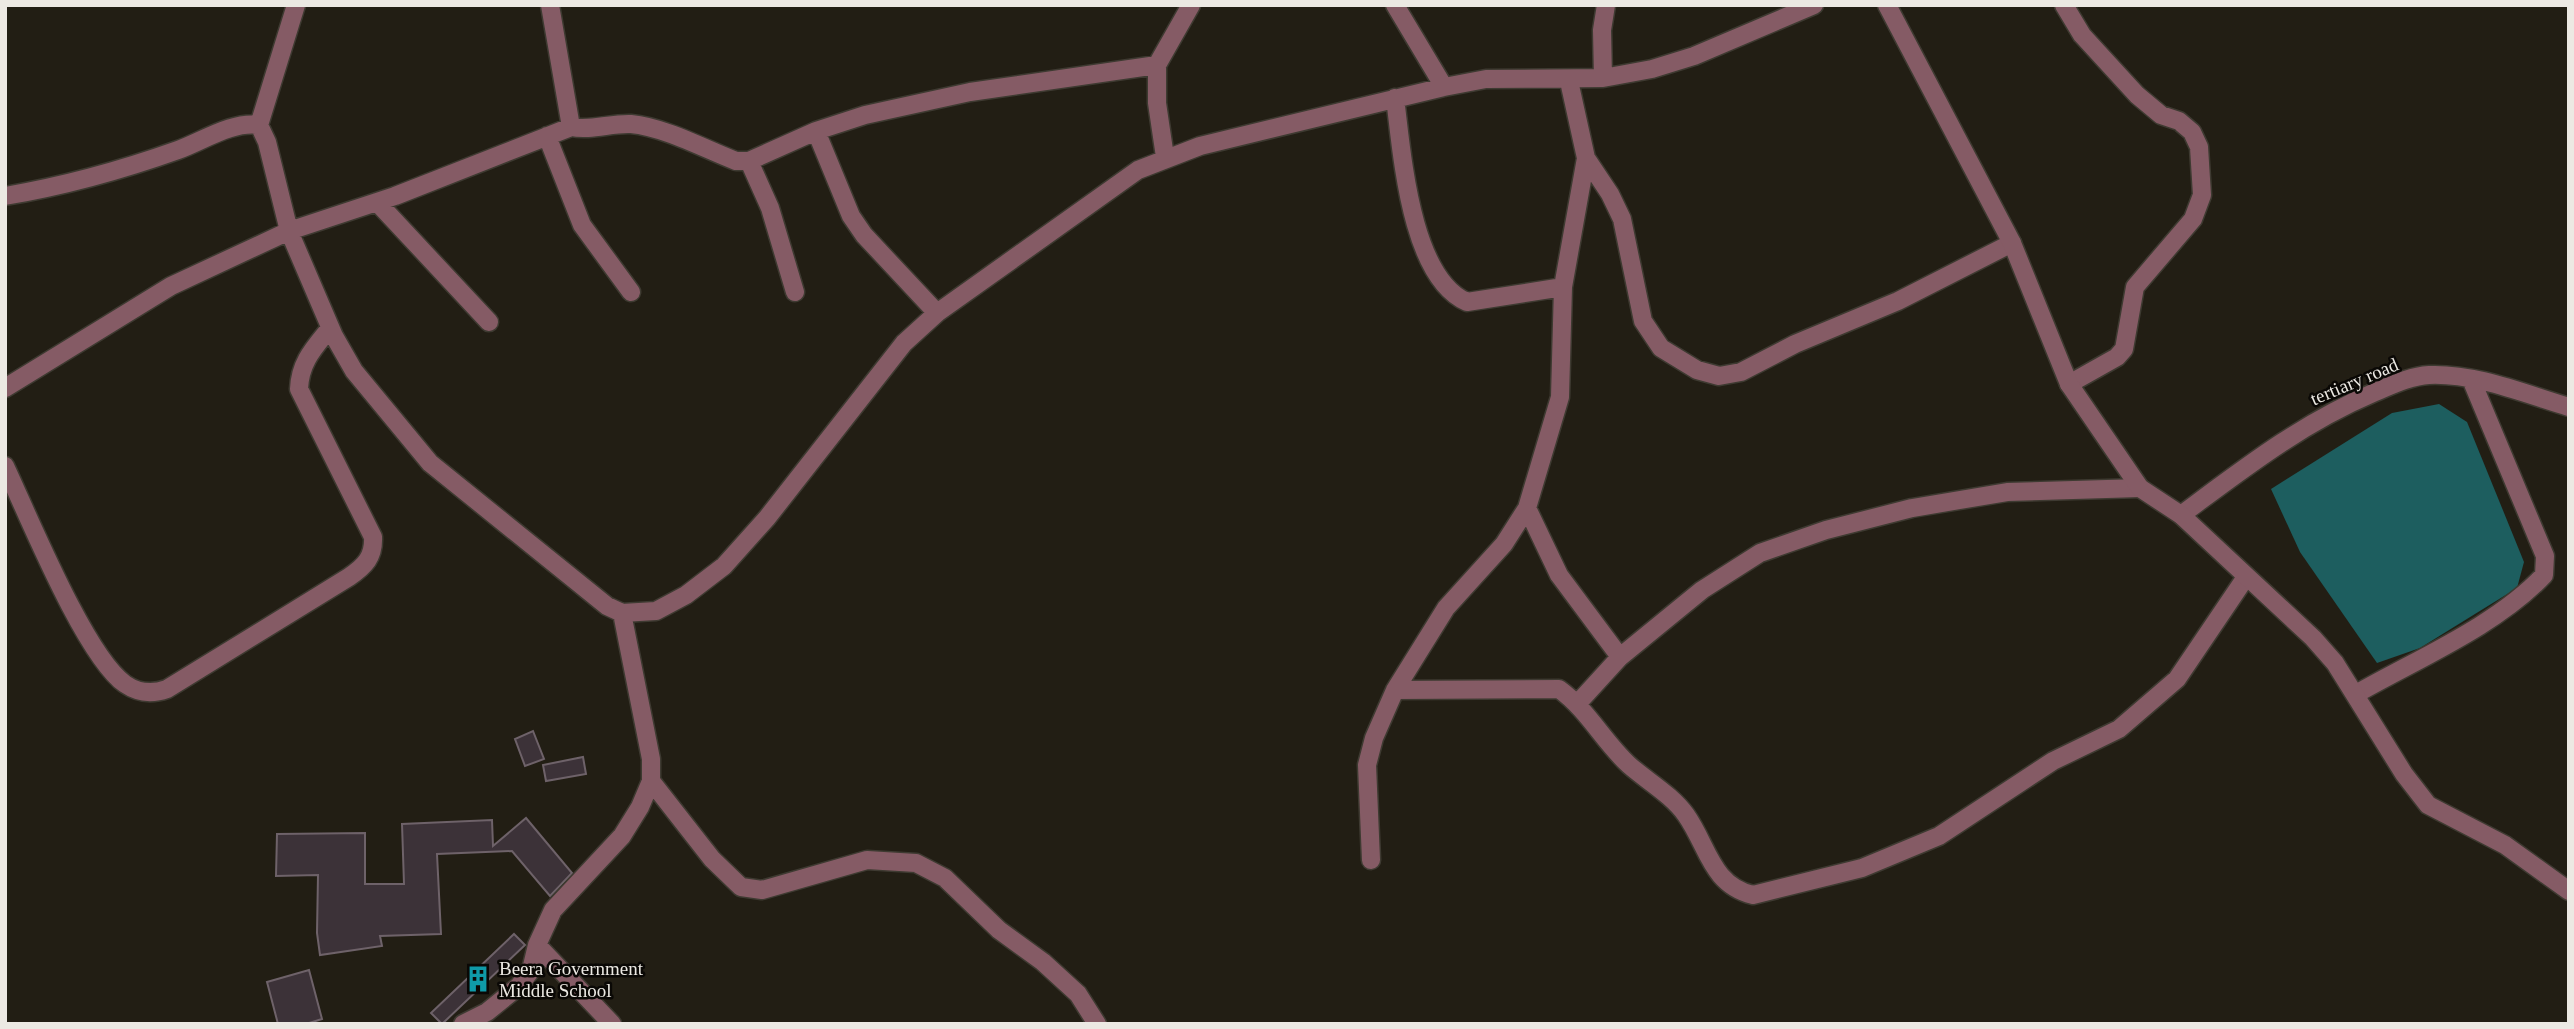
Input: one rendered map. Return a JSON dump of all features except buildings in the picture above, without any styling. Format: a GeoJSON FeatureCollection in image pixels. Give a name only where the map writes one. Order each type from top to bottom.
{"type":"FeatureCollection","features":[{"type":"Feature","properties":{"kind":"street"},"geometry":{"type":"LineString","coordinates":[[296,5],[259,125],[267,142],[289,230],[330,328],[354,371],[430,463],[576,584],[622,613],[656,611],[686,595],[724,566],[767,518],[904,342],[937,313],[1138,170],[1166,157],[1444,87],[1486,79],[1569,81],[1603,78],[1693,56],[1814,5]]}},
{"type":"Feature","properties":{"kind":"street"},"geometry":{"type":"LineString","coordinates":[[550,5],[571,127]]}},
{"type":"Feature","properties":{"kind":"street"},"geometry":{"type":"LineString","coordinates":[[1166,157],[1157,103],[1157,65],[1191,5]]}},
{"type":"Feature","properties":{"kind":"street"},"geometry":{"type":"LineString","coordinates":[[1395,5],[1444,87]]}},
{"type":"Feature","properties":{"kind":"street"},"geometry":{"type":"LineString","coordinates":[[1603,78],[1602,30],[1606,5]]}},
{"type":"Feature","properties":{"kind":"street"},"geometry":{"type":"LineString","coordinates":[[1887,5],[2012,243],[2069,384],[2140,488],[2181,515],[2313,638],[2357,694],[2375,729],[2428,805],[2505,845],[2569,891]]}},
{"type":"Feature","properties":{"kind":"street"},"geometry":{"type":"LineString","coordinates":[[2064,5],[2082,35],[2137,95],[2161,115],[2179,121],[2192,132],[2199,147],[2202,195],[2193,219],[2136,287],[2124,349],[2117,357],[2069,384]]}},
{"type":"Feature","properties":{"kind":"street"},"geometry":{"type":"LineString","coordinates":[[5,388],[171,286],[289,230],[377,202],[571,127],[582,129],[628,124],[647,127],[736,160],[748,161],[816,131],[865,115],[971,92],[1157,65]]}},
{"type":"Feature","properties":{"kind":"street"},"geometry":{"type":"LineString","coordinates":[[1569,81],[1586,158],[1622,219],[1643,321],[1661,348],[1697,370],[1719,376],[1741,372],[1795,344],[1898,301],[2012,243]]}},
{"type":"Feature","properties":{"kind":"street"},"geometry":{"type":"LineString","coordinates":[[1395,98],[1416,230],[1444,283],[1456,297],[1467,302],[1563,287]]}},
{"type":"Feature","properties":{"kind":"street"},"geometry":{"type":"LineString","coordinates":[[5,196],[73,182],[178,150],[246,123],[259,125]]}},
{"type":"Feature","properties":{"kind":"street"},"geometry":{"type":"LineString","coordinates":[[816,131],[857,225],[937,313]]}},
{"type":"Feature","properties":{"kind":"street"},"geometry":{"type":"LineString","coordinates":[[547,136],[582,225],[631,292]]}},
{"type":"Feature","properties":{"kind":"street"},"geometry":{"type":"LineString","coordinates":[[1371,860],[1367,765],[1374,738],[1395,690],[1447,608],[1504,544],[1527,508],[1560,397],[1563,287],[1586,158]]}},
{"type":"Feature","properties":{"kind":"street"},"geometry":{"type":"LineString","coordinates":[[748,161],[770,208],[795,292]]}},
{"type":"Feature","properties":{"kind":"street"},"geometry":{"type":"LineString","coordinates":[[377,202],[489,322]]}},
{"type":"Feature","properties":{"kind":"street"},"geometry":{"type":"LineString","coordinates":[[5,466],[58,580],[102,658],[127,685],[157,693],[167,689],[349,577],[363,567],[373,551],[373,537],[299,388],[300,371],[305,360],[330,328]]}},
{"type":"Feature","properties":{"kind":"street","name":"tertiary road"},"geometry":{"type":"LineString","coordinates":[[2181,515],[2285,439],[2324,415],[2396,383],[2428,375],[2471,379],[2569,407]]}},
{"type":"Feature","properties":{"kind":"street"},"geometry":{"type":"LineString","coordinates":[[2357,694],[2494,616],[2524,596],[2544,575],[2545,556],[2471,379]]}},
{"type":"Feature","properties":{"kind":"street"},"geometry":{"type":"LineString","coordinates":[[1578,703],[1620,657],[1702,590],[1760,553],[1798,539],[1912,508],[2007,492],[2140,488]]}},
{"type":"Feature","properties":{"kind":"street"},"geometry":{"type":"LineString","coordinates":[[1527,508],[1559,575],[1620,657]]}},
{"type":"Feature","properties":{"kind":"street"},"geometry":{"type":"LineString","coordinates":[[1395,690],[1559,689],[1578,703],[1628,764],[1685,814],[1704,852],[1726,883],[1738,892],[1753,895],[1863,868],[1939,836],[2053,761],[2119,729],[2177,679],[2246,577]]}},
{"type":"Feature","properties":{"kind":"street"},"geometry":{"type":"LineString","coordinates":[[463,1024],[487,1012],[519,986],[531,970],[537,945],[553,911],[622,836],[651,781],[651,759],[622,613]]}},
{"type":"Feature","properties":{"kind":"street"},"geometry":{"type":"LineString","coordinates":[[651,781],[712,859],[741,887],[762,890],[867,860],[916,863],[945,878],[999,930],[1043,962],[1078,994],[1097,1024]]}},
{"type":"Feature","properties":{"kind":"street"},"geometry":{"type":"LineString","coordinates":[[537,945],[612,1024]]}},
{"type":"Feature","properties":{"kind":"water"},"geometry":{"type":"Polygon","coordinates":[[[2439,404],[2467,422],[2524,562],[2517,588],[2420,648],[2377,663],[2300,552],[2271,489],[2392,413],[2439,404]]]}},
{"type":"Feature","properties":{"kind":"place","name":"Beera Government Middle School"},"geometry":{"type":"Point","coordinates":[478,979]}}]}
